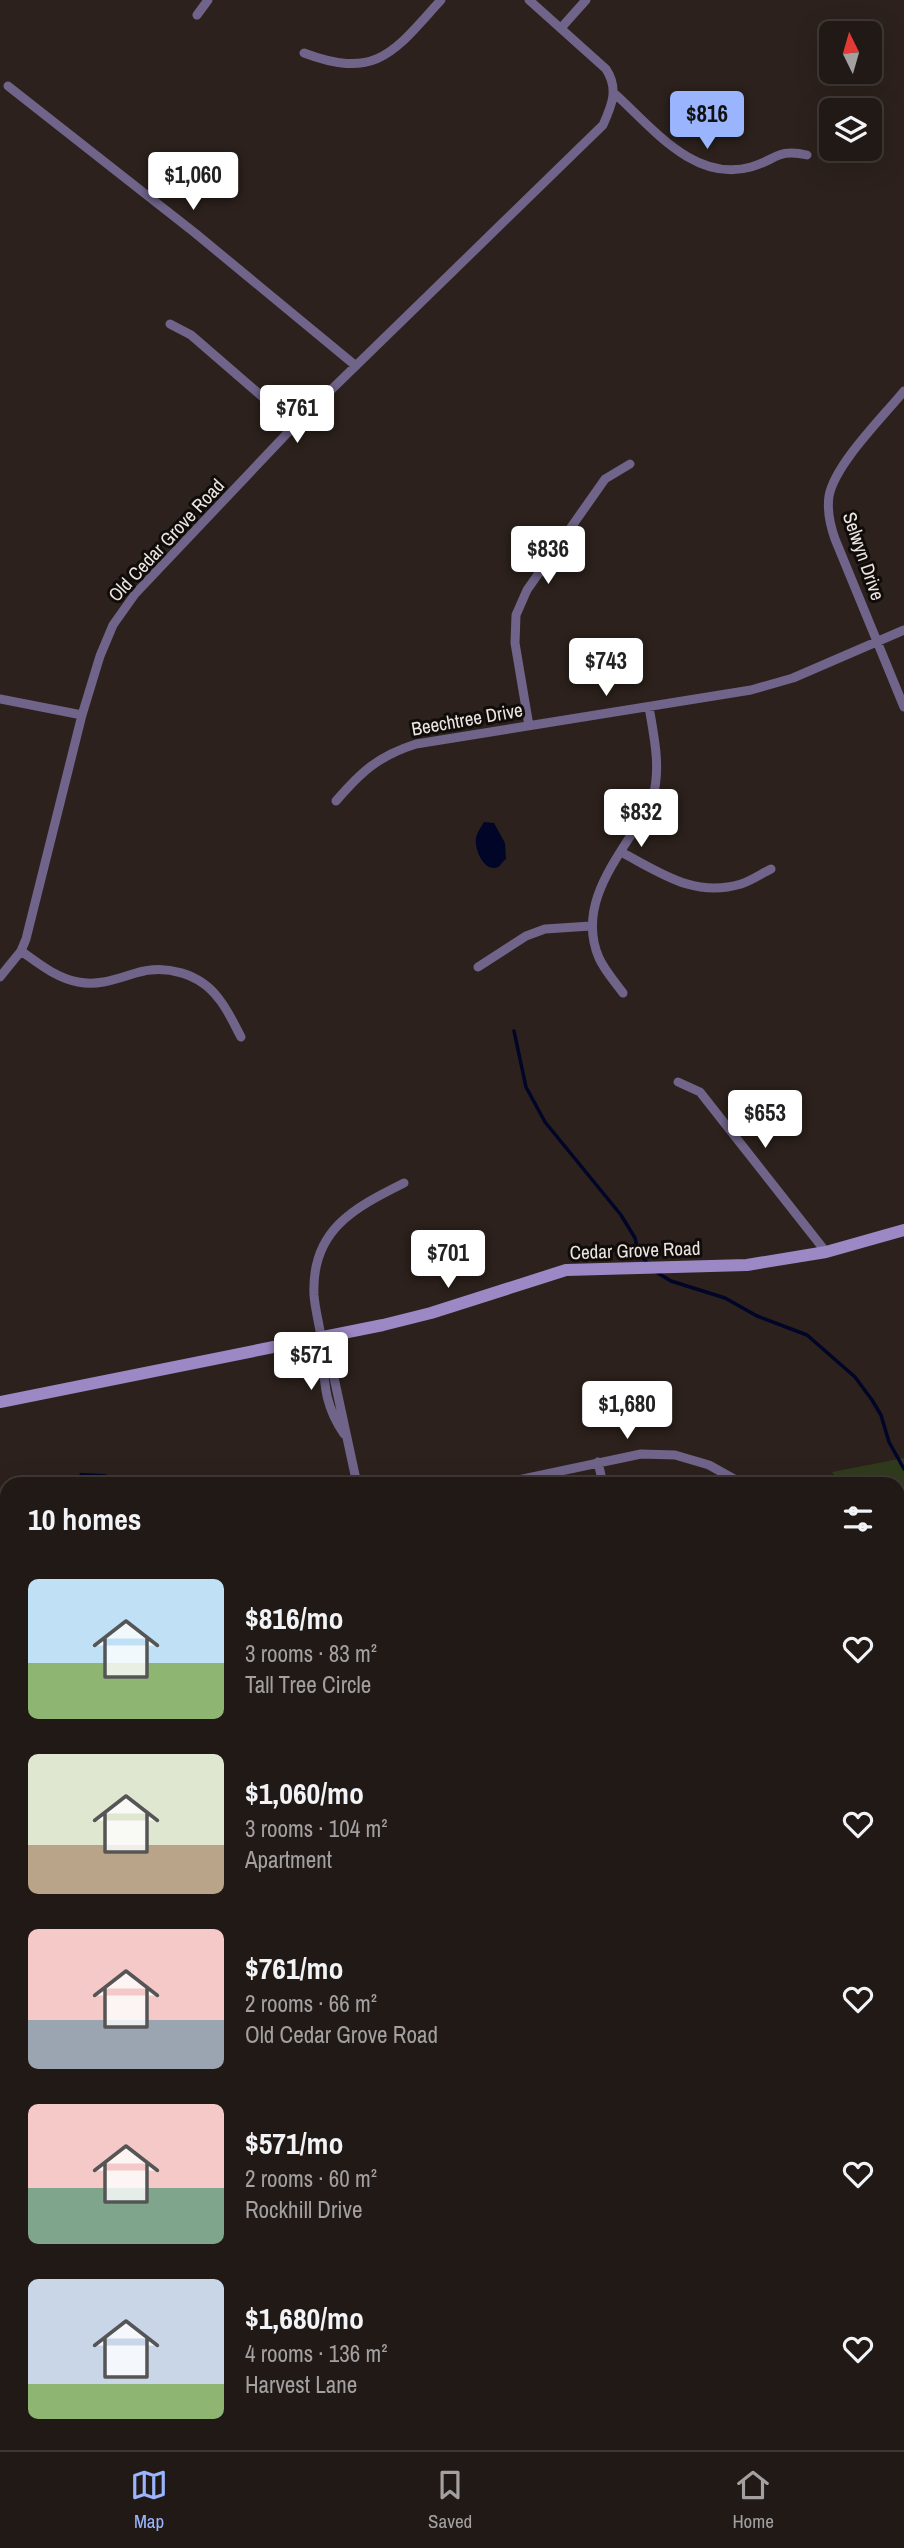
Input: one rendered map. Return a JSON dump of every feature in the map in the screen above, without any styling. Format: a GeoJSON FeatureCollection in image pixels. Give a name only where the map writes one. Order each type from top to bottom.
{"type":"FeatureCollection","features":[{"type":"Feature","properties":{"kind":"street"},"geometry":{"type":"LineString","coordinates":[[197,15],[208,0]]}},
{"type":"Feature","properties":{"kind":"street"},"geometry":{"type":"LineString","coordinates":[[304,53],[326,61],[345,63],[382,59],[395,50],[442,0]]}},
{"type":"Feature","properties":{"kind":"street"},"geometry":{"type":"LineString","coordinates":[[528,0],[606,69],[612,79],[614,93],[693,162],[709,167],[738,169],[752,166],[780,153],[807,155]]}},
{"type":"Feature","properties":{"kind":"street"},"geometry":{"type":"LineString","coordinates":[[561,28],[586,0]]}},
{"type":"Feature","properties":{"kind":"street"},"geometry":{"type":"LineString","coordinates":[[8,86],[195,233],[356,366]]}},
{"type":"Feature","properties":{"kind":"street","name":"Old Cedar Grove Road"},"geometry":{"type":"LineString","coordinates":[[0,977],[21,951],[30,929],[82,715],[106,637],[121,613],[135,594],[295,425],[603,125],[614,93]]}},
{"type":"Feature","properties":{"kind":"street"},"geometry":{"type":"LineString","coordinates":[[170,324],[191,335],[295,425]]}},
{"type":"Feature","properties":{"kind":"street","name":"Selwyn Drive"},"geometry":{"type":"LineString","coordinates":[[904,391],[842,467],[829,497],[830,525],[904,707]]}},
{"type":"Feature","properties":{"kind":"street"},"geometry":{"type":"LineString","coordinates":[[529,726],[515,643],[516,615],[527,590],[605,479],[630,464]]}},
{"type":"Feature","properties":{"kind":"street","name":"Beechtree Drive"},"geometry":{"type":"LineString","coordinates":[[335,801],[371,764],[391,752],[416,744],[772,685],[904,630]]}},
{"type":"Feature","properties":{"kind":"street"},"geometry":{"type":"LineString","coordinates":[[0,699],[82,715]]}},
{"type":"Feature","properties":{"kind":"street"},"geometry":{"type":"LineString","coordinates":[[623,993],[599,958],[591,926],[598,894],[645,814],[657,780],[649,707]]}},
{"type":"Feature","properties":{"kind":"street"},"geometry":{"type":"LineString","coordinates":[[621,852],[677,882],[696,888],[742,884],[771,869]]}},
{"type":"Feature","properties":{"kind":"street"},"geometry":{"type":"LineString","coordinates":[[478,967],[526,936],[545,929],[591,926]]}},
{"type":"Feature","properties":{"kind":"street"},"geometry":{"type":"LineString","coordinates":[[21,951],[54,974],[79,983],[102,984],[156,969],[179,972],[206,986],[219,998],[241,1037]]}},
{"type":"Feature","properties":{"kind":"street"},"geometry":{"type":"LineString","coordinates":[[678,1082],[700,1092],[826,1252]]}},
{"type":"Feature","properties":{"kind":"street"},"geometry":{"type":"LineString","coordinates":[[355,1477],[344,1434],[331,1415],[321,1368],[321,1337],[314,1294],[315,1277],[323,1246],[331,1232],[351,1212],[404,1183]]}},
{"type":"Feature","properties":{"kind":"street","name":"Cedar Grove Road"},"geometry":{"type":"LineString","coordinates":[[0,1402],[431,1313],[566,1270],[724,1266],[787,1260],[904,1230]]}},
{"type":"Feature","properties":{"kind":"street"},"geometry":{"type":"LineString","coordinates":[[530,1477],[641,1454],[675,1455],[709,1465],[730,1477]]}},
{"type":"Feature","properties":{"kind":"street"},"geometry":{"type":"LineString","coordinates":[[598,1462],[601,1477]]}},
{"type":"Feature","properties":{"kind":"green space"},"geometry":{"type":"Polygon","coordinates":[[[904,1458],[904,1477],[836,1477],[832,1472],[904,1458]]]}},
{"type":"Feature","properties":{"kind":"water"},"geometry":{"type":"Polygon","coordinates":[[[484,822],[494,823],[505,843],[506,859],[498,867],[493,868],[484,863],[477,848],[477,836],[484,822]]]}},
{"type":"Feature","properties":{"kind":"water"},"geometry":{"type":"Polygon","coordinates":[[[80,1473],[105,1474],[110,1477],[79,1477],[80,1473]]]}},
{"type":"Feature","properties":{"kind":"waterway"},"geometry":{"type":"LineString","coordinates":[[514,1031],[526,1087],[545,1122],[621,1215],[635,1238],[638,1252],[648,1264]]}},
{"type":"Feature","properties":{"kind":"waterway"},"geometry":{"type":"LineString","coordinates":[[656,1272],[671,1281],[725,1298],[757,1316],[807,1335],[855,1377],[872,1400],[881,1415],[889,1442],[904,1469]]}}]}
